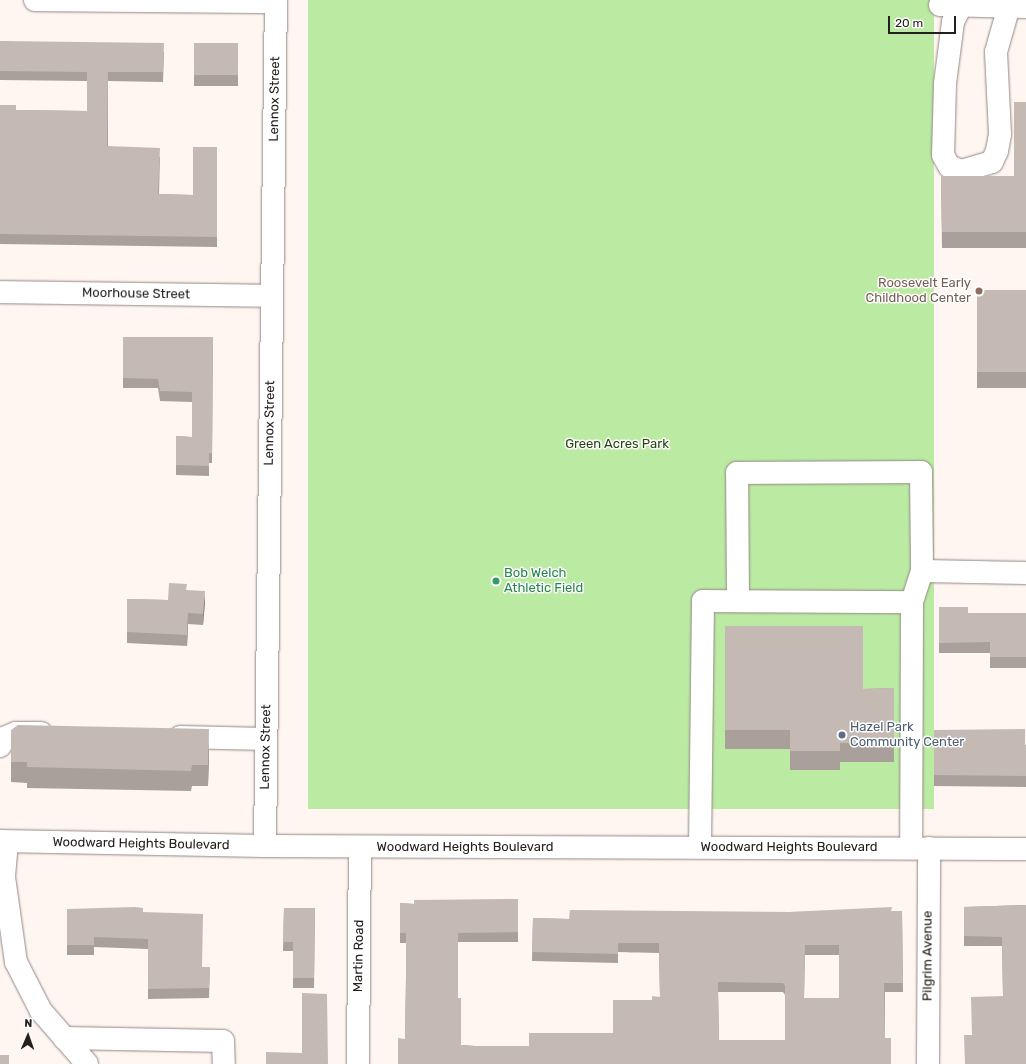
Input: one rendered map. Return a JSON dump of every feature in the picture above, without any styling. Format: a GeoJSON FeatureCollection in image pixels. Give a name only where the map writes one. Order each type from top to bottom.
{"type":"FeatureCollection","features":[{"type":"Feature","properties":{"kind":"street"},"geometry":{"type":"LineString","coordinates":[[35,0],[276,1]]}},
{"type":"Feature","properties":{"kind":"street","name":"Lennox Street"},"geometry":{"type":"LineString","coordinates":[[265,846],[276,1]]}},
{"type":"Feature","properties":{"kind":"street"},"geometry":{"type":"LineString","coordinates":[[940,5],[1017,6],[996,52],[1000,134],[997,151],[992,162],[962,171],[949,166],[943,155],[946,77],[953,22],[961,6]]}},
{"type":"Feature","properties":{"kind":"street","name":"Moorhouse Street"},"geometry":{"type":"LineString","coordinates":[[0,292],[272,296]]}},
{"type":"Feature","properties":{"kind":"street","name":"Pilgrim Avenue"},"geometry":{"type":"LineString","coordinates":[[738,601],[737,473],[921,472],[922,571],[912,602],[928,1064]]}},
{"type":"Feature","properties":{"kind":"street"},"geometry":{"type":"LineString","coordinates":[[922,571],[1026,573]]}},
{"type":"Feature","properties":{"kind":"street"},"geometry":{"type":"LineString","coordinates":[[700,847],[703,601],[912,602]]}},
{"type":"Feature","properties":{"kind":"street"},"geometry":{"type":"LineString","coordinates":[[0,746],[4,738],[16,733],[63,734]]}},
{"type":"Feature","properties":{"kind":"street"},"geometry":{"type":"LineString","coordinates":[[157,736],[266,739]]}},
{"type":"Feature","properties":{"kind":"street"},"geometry":{"type":"LineString","coordinates":[[3,841],[5,889],[16,962],[41,1011],[87,1064]]}},
{"type":"Feature","properties":{"kind":"street","name":"Woodward Heights Boulevard"},"geometry":{"type":"LineString","coordinates":[[3,841],[360,847],[1026,849]]}},
{"type":"Feature","properties":{"kind":"street","name":"Martin Road"},"geometry":{"type":"LineString","coordinates":[[358,1064],[360,847]]}},
{"type":"Feature","properties":{"kind":"street"},"geometry":{"type":"LineString","coordinates":[[64,1038],[223,1041],[224,1064]]}},
{"type":"Feature","properties":{"kind":"green space","name":"Green Acres Park"},"geometry":{"type":"Polygon","coordinates":[[[308,0],[934,0],[934,809],[308,809],[308,0]]]}},
{"type":"Feature","properties":{"kind":"building"},"geometry":{"type":"Polygon","coordinates":[[[0,41],[164,43],[163,72],[108,72],[107,146],[160,148],[158,194],[193,195],[193,147],[217,147],[217,237],[0,234],[0,105],[16,105],[16,110],[87,111],[87,72],[0,71],[0,41]]]}},
{"type":"Feature","properties":{"kind":"building"},"geometry":{"type":"Polygon","coordinates":[[[194,43],[238,43],[238,75],[194,75],[194,43]]]}},
{"type":"Feature","properties":{"kind":"building"},"geometry":{"type":"Polygon","coordinates":[[[1014,102],[1026,102],[1026,232],[942,232],[941,176],[1014,176],[1014,102]]]}},
{"type":"Feature","properties":{"kind":"building"},"geometry":{"type":"Polygon","coordinates":[[[977,290],[1026,290],[1026,372],[977,372],[977,290]]]}},
{"type":"Feature","properties":{"kind":"building"},"geometry":{"type":"Polygon","coordinates":[[[123,337],[213,337],[212,453],[209,453],[209,466],[176,465],[176,436],[192,437],[192,392],[160,391],[158,379],[123,378],[123,337]]]}},
{"type":"Feature","properties":{"kind":"building"},"geometry":{"type":"Polygon","coordinates":[[[169,583],[187,584],[186,590],[205,591],[203,614],[188,613],[187,635],[127,632],[127,599],[168,600],[169,583]]]}},
{"type":"Feature","properties":{"kind":"building"},"geometry":{"type":"Polygon","coordinates":[[[939,607],[968,607],[968,613],[1026,613],[1026,657],[990,657],[990,642],[939,643],[939,607]]]}},
{"type":"Feature","properties":{"kind":"building"},"geometry":{"type":"Polygon","coordinates":[[[725,626],[863,626],[863,689],[894,688],[894,743],[840,743],[840,751],[790,751],[790,730],[725,730],[725,626]]]}},
{"type":"Feature","properties":{"kind":"building"},"geometry":{"type":"Polygon","coordinates":[[[18,725],[209,729],[208,765],[192,765],[191,771],[27,767],[27,762],[11,762],[11,730],[18,725]]]}},
{"type":"Feature","properties":{"kind":"building"},"geometry":{"type":"Polygon","coordinates":[[[1025,729],[1026,776],[934,775],[934,730],[1025,729]]]}},
{"type":"Feature","properties":{"kind":"building"},"geometry":{"type":"Polygon","coordinates":[[[518,899],[518,932],[458,933],[458,998],[461,998],[461,1045],[475,1046],[529,1046],[529,1033],[613,1033],[613,1000],[652,1000],[652,996],[660,997],[659,943],[618,943],[618,954],[532,952],[533,918],[569,919],[570,910],[789,912],[892,907],[891,911],[902,911],[903,983],[884,983],[885,1038],[891,1038],[891,1064],[398,1064],[398,1038],[405,1039],[406,977],[406,933],[400,933],[400,903],[414,904],[414,900],[518,899]],[[805,945],[804,998],[839,998],[839,945],[805,945]],[[718,982],[719,1040],[785,1040],[785,986],[783,983],[718,982]]]}},
{"type":"Feature","properties":{"kind":"building"},"geometry":{"type":"Polygon","coordinates":[[[1026,905],[1026,1064],[965,1064],[964,1035],[972,1035],[971,997],[1003,996],[1002,937],[964,936],[964,907],[1026,905]]]}},
{"type":"Feature","properties":{"kind":"building"},"geometry":{"type":"Polygon","coordinates":[[[143,908],[143,912],[203,914],[202,967],[210,967],[209,988],[148,989],[148,939],[94,937],[94,945],[67,945],[67,909],[143,908]]]}},
{"type":"Feature","properties":{"kind":"building"},"geometry":{"type":"Polygon","coordinates":[[[284,908],[315,908],[314,978],[293,978],[293,942],[283,942],[284,908]]]}},
{"type":"Feature","properties":{"kind":"building"},"geometry":{"type":"Polygon","coordinates":[[[302,993],[327,994],[328,1064],[266,1064],[266,1052],[302,1053],[302,993]]]}},
{"type":"Feature","properties":{"kind":"building"},"geometry":{"type":"Polygon","coordinates":[[[0,1055],[9,1055],[9,1064],[0,1064],[0,1055]]]}},
{"type":"Feature","properties":{"kind":"place","name":"Roosevelt Early Childhood Center"},"geometry":{"type":"Point","coordinates":[979,291]}},
{"type":"Feature","properties":{"kind":"place","name":"Bob Welch Athletic Field"},"geometry":{"type":"Point","coordinates":[496,581]}},
{"type":"Feature","properties":{"kind":"place","name":"Hazel Park Community Center"},"geometry":{"type":"Point","coordinates":[842,735]}}]}
